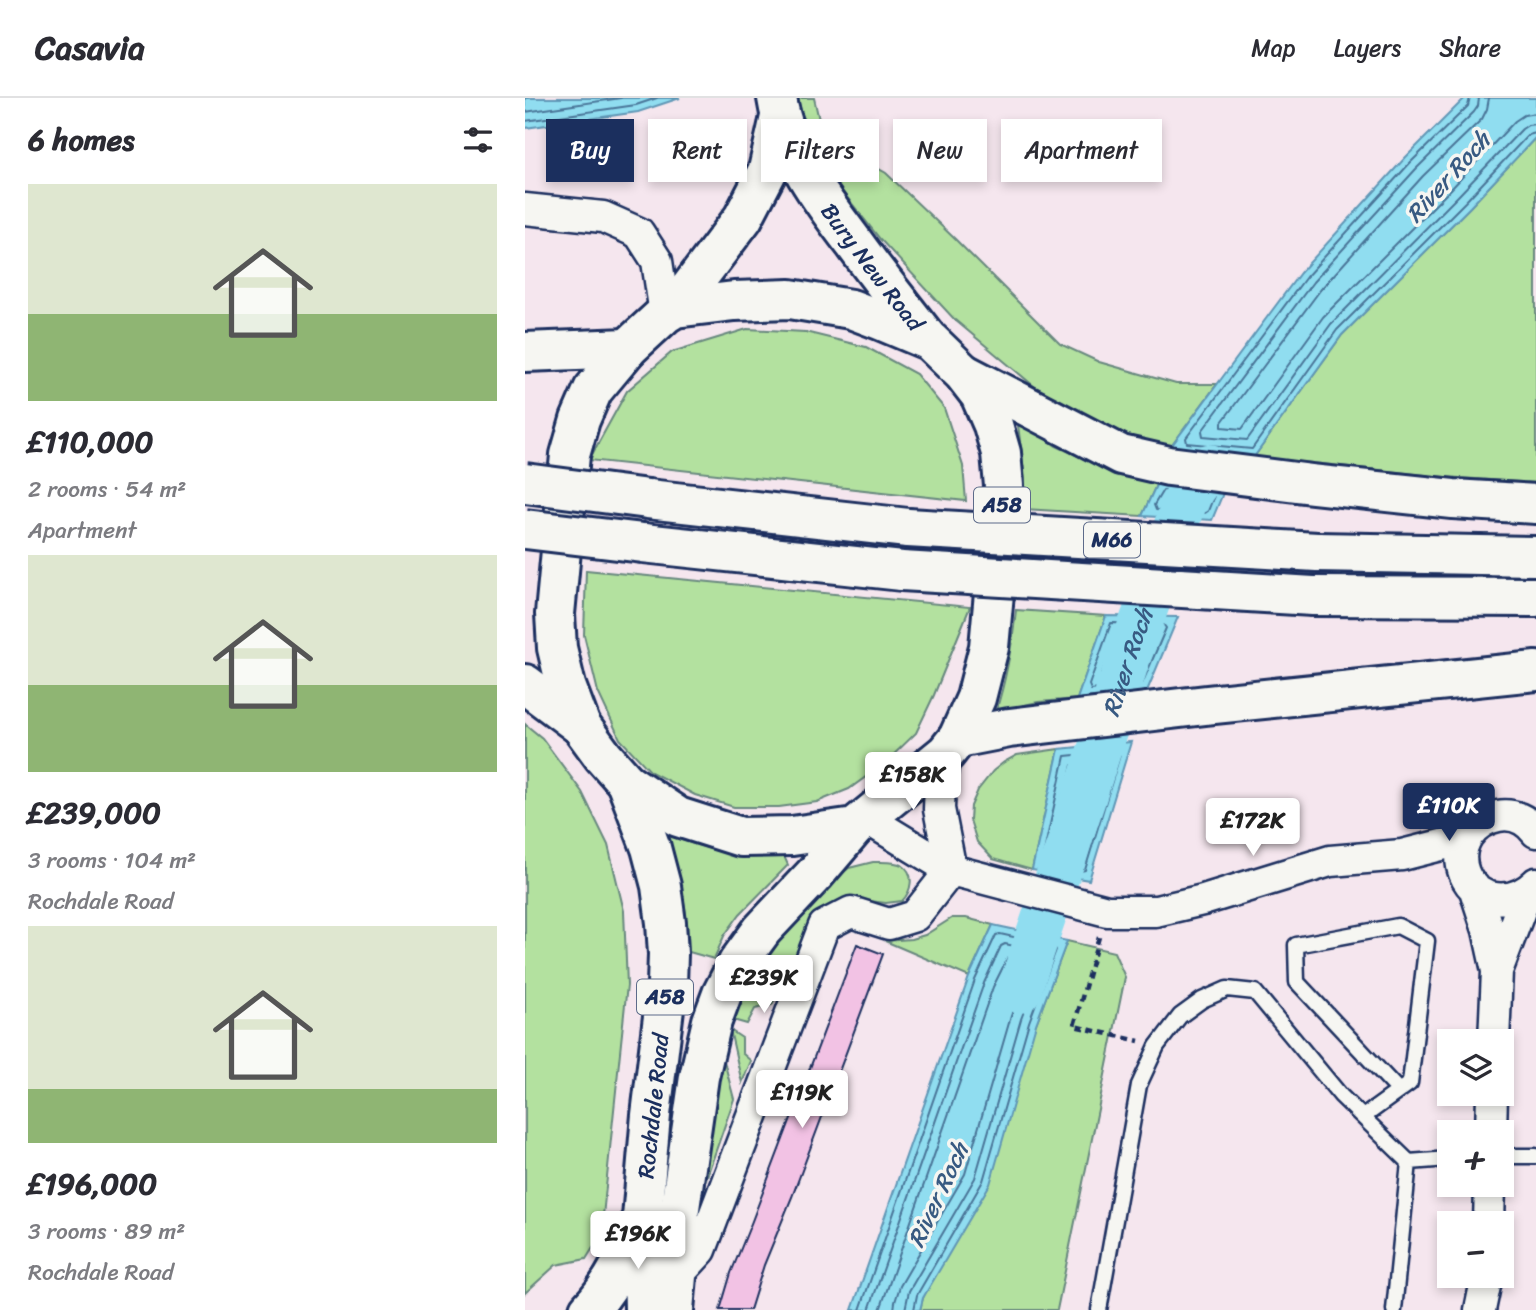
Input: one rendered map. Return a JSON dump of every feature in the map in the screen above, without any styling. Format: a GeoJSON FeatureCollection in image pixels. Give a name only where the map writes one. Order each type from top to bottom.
{"type":"FeatureCollection","features":[{"type":"Feature","properties":{"kind":"main road","name":"Bury New Road"},"geometry":{"type":"LineString","coordinates":[[670,311],[743,218],[768,170],[778,108]]}},
{"type":"Feature","properties":{"kind":"main road","name":"Bury New Road"},"geometry":{"type":"LineString","coordinates":[[778,108],[803,170],[824,205],[930,341]]}},
{"type":"Feature","properties":{"kind":"main road","name":"A58"},"geometry":{"type":"LineString","coordinates":[[790,299],[851,309],[930,341],[963,373],[980,395],[993,425],[1001,453],[1004,486],[989,647],[976,698],[952,745],[860,822],[792,836],[741,837],[678,817],[626,782],[603,756],[581,726],[566,686],[558,648],[555,614],[570,455],[580,420],[593,390],[628,348],[670,311],[734,301],[790,299]]}},
{"type":"Feature","properties":{"kind":"main road"},"geometry":{"type":"LineString","coordinates":[[536,351],[628,348]]}},
{"type":"Feature","properties":{"kind":"main road"},"geometry":{"type":"LineString","coordinates":[[963,373],[1121,455],[1169,466],[1453,499],[1536,504]]}},
{"type":"Feature","properties":{"kind":"main road","name":"M66"},"geometry":{"type":"LineString","coordinates":[[525,484],[908,528],[1317,552],[1536,555]]}},
{"type":"Feature","properties":{"kind":"main road","name":"M66"},"geometry":{"type":"LineString","coordinates":[[525,529],[902,571],[1313,596],[1536,597]]}},
{"type":"Feature","properties":{"kind":"main road"},"geometry":{"type":"LineString","coordinates":[[952,745],[1009,728],[1536,671]]}},
{"type":"Feature","properties":{"kind":"main road"},"geometry":{"type":"LineString","coordinates":[[525,684],[581,726]]}},
{"type":"Feature","properties":{"kind":"main road","name":"Rochdale Road"},"geometry":{"type":"LineString","coordinates":[[626,782],[651,848],[661,886],[668,954],[642,1217],[656,1302]]}},
{"type":"Feature","properties":{"kind":"main road","name":"Rochdale Road"},"geometry":{"type":"LineString","coordinates":[[656,1302],[678,1222],[699,1077],[712,1021],[722,994],[738,963],[762,930],[860,822]]}},
{"type":"Feature","properties":{"kind":"main road"},"geometry":{"type":"LineString","coordinates":[[589,1310],[602,1296],[624,1259],[642,1217]]}},
{"type":"Feature","properties":{"kind":"street"},"geometry":{"type":"LineString","coordinates":[[525,209],[603,217],[639,233],[657,261],[670,311]]}},
{"type":"Feature","properties":{"kind":"street"},"geometry":{"type":"LineString","coordinates":[[952,745],[940,782],[939,810],[965,874]]}},
{"type":"Feature","properties":{"kind":"street"},"geometry":{"type":"LineString","coordinates":[[1495,1029],[1497,971],[1488,930],[1473,886],[1464,873],[1461,858],[1465,839],[1474,827],[1486,818],[1504,815],[1530,822]]}},
{"type":"Feature","properties":{"kind":"street"},"geometry":{"type":"LineString","coordinates":[[860,822],[965,874],[1107,911],[1156,911],[1203,900],[1330,861],[1402,855],[1465,839]]}},
{"type":"Feature","properties":{"kind":"street"},"geometry":{"type":"LineString","coordinates":[[1402,855],[1440,867],[1486,895],[1500,899],[1514,897],[1532,887]]}},
{"type":"Feature","properties":{"kind":"street"},"geometry":{"type":"LineString","coordinates":[[656,1302],[701,1250],[824,926],[851,912],[889,924],[915,916],[965,874]]}},
{"type":"Feature","properties":{"kind":"street"},"geometry":{"type":"LineString","coordinates":[[1497,971],[1532,887]]}},
{"type":"Feature","properties":{"kind":"street"},"geometry":{"type":"LineString","coordinates":[[1480,1310],[1485,1288]]}},
{"type":"Feature","properties":{"kind":"lane"},"geometry":{"type":"LineString","coordinates":[[1363,1117],[1399,1091],[1410,1083],[1427,940],[1398,926],[1296,945],[1297,982],[1399,1091]]}},
{"type":"Feature","properties":{"kind":"lane"},"geometry":{"type":"LineString","coordinates":[[1099,1310],[1139,1084],[1157,1046],[1180,1016],[1202,1000],[1227,989],[1255,992],[1341,1096],[1409,1161],[1437,1160]]}},
{"type":"Feature","properties":{"kind":"lane"},"geometry":{"type":"LineString","coordinates":[[1514,1156],[1536,1156]]}},
{"type":"Feature","properties":{"kind":"lane"},"geometry":{"type":"LineString","coordinates":[[1394,1310],[1409,1161]]}},
{"type":"Feature","properties":{"kind":"path"},"geometry":{"type":"LineString","coordinates":[[1107,911],[1074,1026],[1157,1046]]}},
{"type":"Feature","properties":{"kind":"green space"},"geometry":{"type":"Polygon","coordinates":[[[798,98],[814,98],[819,119],[804,119],[798,98]]]}},
{"type":"Feature","properties":{"kind":"green space"},"geometry":{"type":"Polygon","coordinates":[[[1536,137],[1536,483],[1444,477],[1254,457],[1342,335],[1536,137]]]}},
{"type":"Feature","properties":{"kind":"green space"},"geometry":{"type":"Polygon","coordinates":[[[879,169],[886,173],[1060,344],[1099,362],[1176,384],[1217,384],[1170,448],[1133,442],[1066,413],[955,320],[880,239],[836,182],[879,182],[879,169]]]}},
{"type":"Feature","properties":{"kind":"green space"},"geometry":{"type":"Polygon","coordinates":[[[747,329],[805,332],[866,347],[916,374],[944,408],[963,466],[966,501],[589,460],[627,391],[672,352],[747,329]]]}},
{"type":"Feature","properties":{"kind":"green space"},"geometry":{"type":"Polygon","coordinates":[[[1017,418],[1056,446],[1096,464],[1157,483],[1142,516],[1024,509],[1025,478],[1017,418]]]}},
{"type":"Feature","properties":{"kind":"green space"},"geometry":{"type":"Polygon","coordinates":[[[586,570],[970,607],[916,733],[885,763],[849,789],[817,802],[779,807],[734,807],[695,795],[651,772],[620,739],[598,692],[584,635],[586,570]]]}},
{"type":"Feature","properties":{"kind":"green space"},"geometry":{"type":"Polygon","coordinates":[[[1016,610],[1106,616],[1077,699],[1038,702],[996,711],[1009,661],[1016,610]]]}},
{"type":"Feature","properties":{"kind":"green space"},"geometry":{"type":"Polygon","coordinates":[[[525,724],[542,738],[582,792],[608,845],[624,911],[627,985],[601,1235],[586,1259],[556,1265],[525,1293],[525,724]]]}},
{"type":"Feature","properties":{"kind":"green space"},"geometry":{"type":"Polygon","coordinates":[[[1059,749],[1032,870],[993,859],[977,842],[970,820],[971,806],[978,790],[993,771],[1017,755],[1059,749]]]}},
{"type":"Feature","properties":{"kind":"green space"},"geometry":{"type":"Polygon","coordinates":[[[668,835],[725,852],[784,856],[788,865],[740,914],[724,936],[714,959],[689,952],[683,893],[668,835]]]}},
{"type":"Feature","properties":{"kind":"green space"},"geometry":{"type":"Polygon","coordinates":[[[873,862],[902,865],[909,873],[911,883],[902,901],[886,903],[853,899],[810,924],[772,1005],[755,1009],[747,1024],[726,1018],[730,1001],[817,893],[849,868],[873,862]]]}},
{"type":"Feature","properties":{"kind":"green space"},"geometry":{"type":"Polygon","coordinates":[[[952,918],[966,918],[993,925],[969,977],[885,941],[925,935],[952,918]]]}},
{"type":"Feature","properties":{"kind":"green space"},"geometry":{"type":"Polygon","coordinates":[[[1067,941],[1114,952],[1125,977],[1057,1310],[920,1310],[1036,1024],[1067,941]]]}},
{"type":"Feature","properties":{"kind":"green space"},"geometry":{"type":"Polygon","coordinates":[[[730,1030],[742,1038],[742,1053],[751,1061],[742,1083],[730,1030]]]}},
{"type":"Feature","properties":{"kind":"green space"},"geometry":{"type":"Polygon","coordinates":[[[719,1042],[734,1099],[705,1188],[689,1225],[719,1042]]]}},
{"type":"Feature","properties":{"kind":"water"},"geometry":{"type":"Polygon","coordinates":[[[525,98],[680,98],[638,112],[589,119],[546,119],[546,125],[525,128],[525,98]]]}},
{"type":"Feature","properties":{"kind":"water"},"geometry":{"type":"Polygon","coordinates":[[[1465,98],[1536,98],[1536,137],[1342,335],[1254,457],[1170,448],[1300,273],[1405,158],[1465,98]]]}},
{"type":"Feature","properties":{"kind":"water"},"geometry":{"type":"Polygon","coordinates":[[[1157,483],[1226,486],[1212,520],[1142,516],[1157,483]]]}},
{"type":"Feature","properties":{"kind":"water"},"geometry":{"type":"Polygon","coordinates":[[[1106,616],[1178,617],[1147,691],[1077,699],[1106,616]]]}},
{"type":"Feature","properties":{"kind":"water"},"geometry":{"type":"Polygon","coordinates":[[[1131,742],[1089,880],[1032,870],[1059,749],[1131,742]]]}},
{"type":"Feature","properties":{"kind":"water"},"geometry":{"type":"Polygon","coordinates":[[[993,925],[1067,941],[1036,1024],[990,1184],[923,1298],[920,1310],[852,1310],[969,977],[993,925]]]}},
{"type":"Feature","properties":{"kind":"building"},"geometry":{"type":"Polygon","coordinates":[[[857,944],[883,954],[764,1265],[750,1310],[720,1310],[731,1273],[857,944]]]}},
{"type":"Feature","properties":{"kind":"waterway","name":"River Roch"},"geometry":{"type":"LineString","coordinates":[[1019,991],[1129,656],[1185,500],[1209,466]]}}]}
